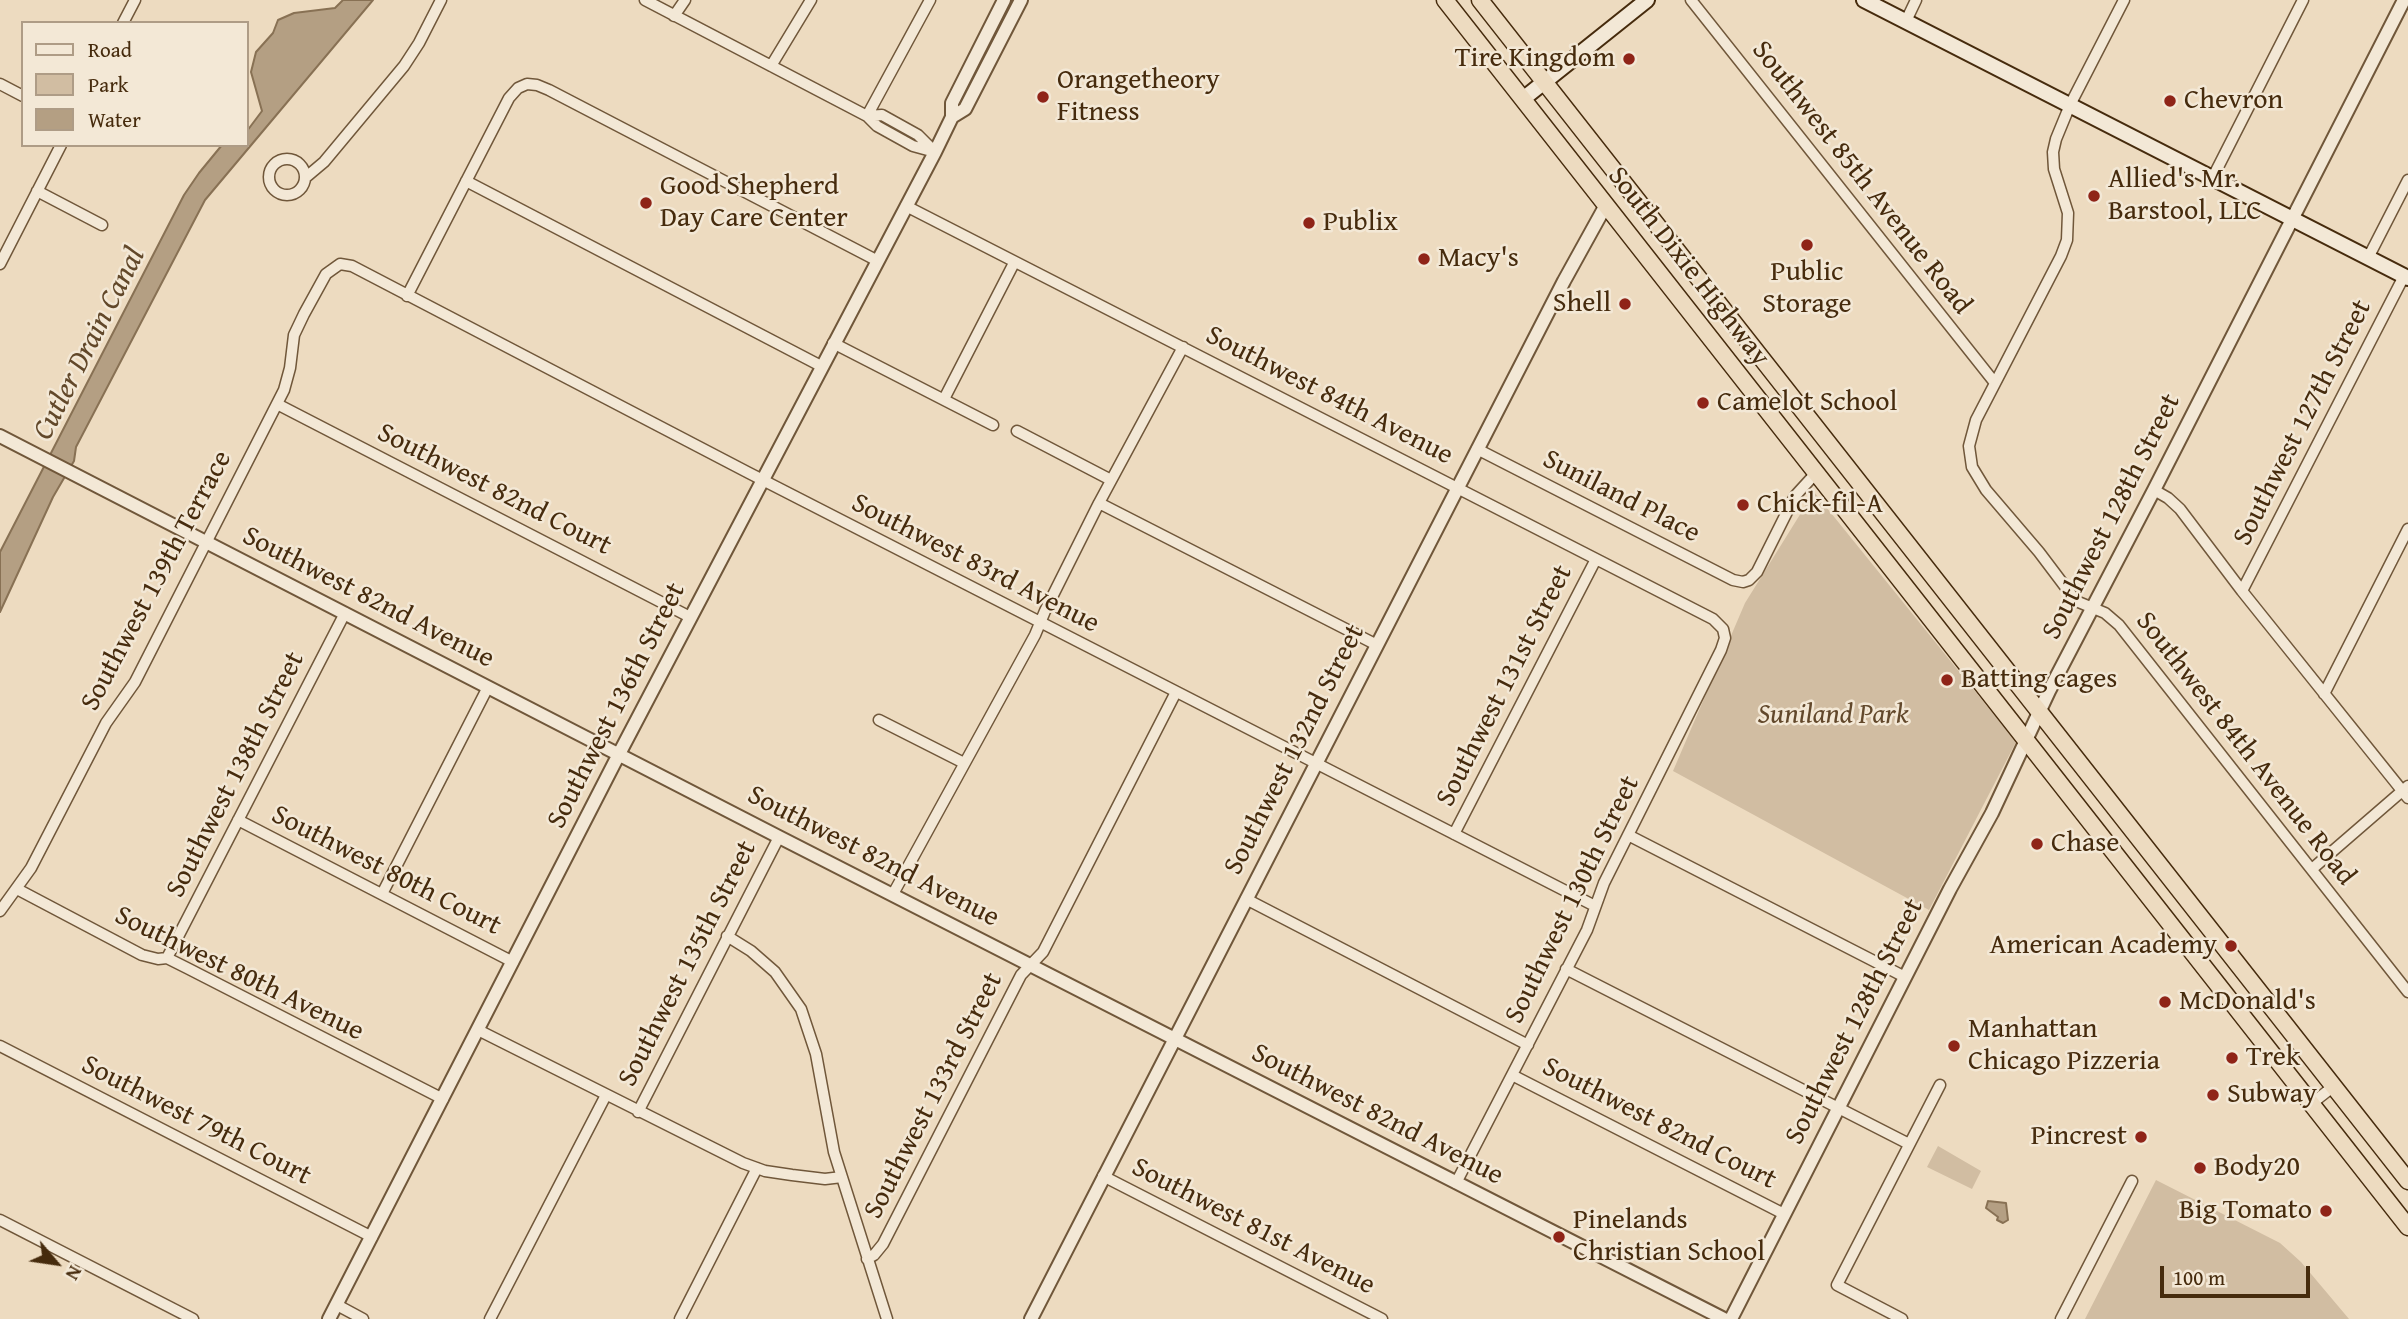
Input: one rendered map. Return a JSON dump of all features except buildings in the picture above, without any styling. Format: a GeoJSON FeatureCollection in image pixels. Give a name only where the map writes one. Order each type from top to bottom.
{"type":"FeatureCollection","features":[{"type":"Feature","properties":{"kind":"highway","name":"South Dixie Highway"},"geometry":{"type":"LineString","coordinates":[[1445,0],[2408,1227]]}},
{"type":"Feature","properties":{"kind":"highway","name":"South Dixie Highway"},"geometry":{"type":"LineString","coordinates":[[1480,0],[2408,1181]]}},
{"type":"Feature","properties":{"kind":"highway"},"geometry":{"type":"LineString","coordinates":[[1606,205],[1628,189]]}},
{"type":"Feature","properties":{"kind":"highway"},"geometry":{"type":"LineString","coordinates":[[1816,473],[1839,455]]}},
{"type":"Feature","properties":{"kind":"highway"},"geometry":{"type":"LineString","coordinates":[[2168,920],[2190,904]]}},
{"type":"Feature","properties":{"kind":"main road"},"geometry":{"type":"LineString","coordinates":[[1523,99],[1647,0]]}},
{"type":"Feature","properties":{"kind":"main road"},"geometry":{"type":"LineString","coordinates":[[1864,0],[2406,277]]}},
{"type":"Feature","properties":{"kind":"street"},"geometry":{"type":"LineString","coordinates":[[124,21],[135,0]]}},
{"type":"Feature","properties":{"kind":"street"},"geometry":{"type":"LineString","coordinates":[[305,178],[324,162],[404,66],[441,0]]}},
{"type":"Feature","properties":{"kind":"street"},"geometry":{"type":"LineString","coordinates":[[645,0],[867,116],[882,116],[918,135],[934,152]]}},
{"type":"Feature","properties":{"kind":"street"},"geometry":{"type":"LineString","coordinates":[[674,16],[685,0]]}},
{"type":"Feature","properties":{"kind":"street"},"geometry":{"type":"LineString","coordinates":[[771,66],[811,0]]}},
{"type":"Feature","properties":{"kind":"street"},"geometry":{"type":"LineString","coordinates":[[867,116],[930,0]]}},
{"type":"Feature","properties":{"kind":"street","name":"Southwest 136th Street"},"geometry":{"type":"LineString","coordinates":[[329,1319],[619,754],[952,117],[952,103],[1004,0]]}},
{"type":"Feature","properties":{"kind":"street","name":"Southwest 136th Street"},"geometry":{"type":"LineString","coordinates":[[952,117],[965,109],[1021,0]]}},
{"type":"Feature","properties":{"kind":"street","name":"Southwest 85th Avenue Road"},"geometry":{"type":"LineString","coordinates":[[1692,0],[1995,383]]}},
{"type":"Feature","properties":{"kind":"street"},"geometry":{"type":"LineString","coordinates":[[1906,21],[1916,0]]}},
{"type":"Feature","properties":{"kind":"street"},"geometry":{"type":"LineString","coordinates":[[1995,383],[2067,240],[2068,213],[2055,174],[2053,158],[2056,139],[2070,105],[2124,0]]}},
{"type":"Feature","properties":{"kind":"street"},"geometry":{"type":"LineString","coordinates":[[2213,177],[2303,0]]}},
{"type":"Feature","properties":{"kind":"street","name":"Southwest 128th Street"},"geometry":{"type":"LineString","coordinates":[[1731,1319],[1905,977],[1992,813],[2039,711],[2404,0]]}},
{"type":"Feature","properties":{"kind":"street"},"geometry":{"type":"LineString","coordinates":[[0,84],[21,95]]}},
{"type":"Feature","properties":{"kind":"street"},"geometry":{"type":"LineString","coordinates":[[407,296],[509,97],[527,84],[550,90],[876,260]]}},
{"type":"Feature","properties":{"kind":"street"},"geometry":{"type":"LineString","coordinates":[[0,264],[60,147]]}},
{"type":"Feature","properties":{"kind":"street"},"geometry":{"type":"LineString","coordinates":[[2368,257],[2408,180]]}},
{"type":"Feature","properties":{"kind":"street"},"geometry":{"type":"LineString","coordinates":[[466,181],[821,366]]}},
{"type":"Feature","properties":{"kind":"street"},"geometry":{"type":"LineString","coordinates":[[37,191],[102,225]]}},
{"type":"Feature","properties":{"kind":"street","name":"Southwest 132nd Street"},"geometry":{"type":"LineString","coordinates":[[1031,1319],[1588,233],[1606,205]]}},
{"type":"Feature","properties":{"kind":"street","name":"Southwest 84th Avenue"},"geometry":{"type":"LineString","coordinates":[[906,206],[1713,619],[1726,634]]}},
{"type":"Feature","properties":{"kind":"street"},"geometry":{"type":"LineString","coordinates":[[944,399],[1014,263]]}},
{"type":"Feature","properties":{"kind":"street","name":"Southwest 83rd Avenue"},"geometry":{"type":"LineString","coordinates":[[335,265],[352,266],[762,480],[1595,906]]}},
{"type":"Feature","properties":{"kind":"street","name":"Southwest 139th Terrace"},"geometry":{"type":"LineString","coordinates":[[0,911],[31,869],[106,723],[135,682],[277,404],[288,380],[292,346],[298,325],[322,279],[335,265]]}},
{"type":"Feature","properties":{"kind":"street","name":"Southwest 127th Street"},"geometry":{"type":"LineString","coordinates":[[2242,591],[2406,277]]}},
{"type":"Feature","properties":{"kind":"street"},"geometry":{"type":"LineString","coordinates":[[833,343],[993,425]]}},
{"type":"Feature","properties":{"kind":"street"},"geometry":{"type":"LineString","coordinates":[[893,894],[1041,623],[1099,503],[1183,347]]}},
{"type":"Feature","properties":{"kind":"street","name":"Southwest 84th Avenue Road"},"geometry":{"type":"LineString","coordinates":[[1995,383],[1976,420],[1969,446],[1972,467],[1986,489],[2076,601],[2105,614],[2119,625],[2408,992]]}},
{"type":"Feature","properties":{"kind":"street","name":"Southwest 82nd Court"},"geometry":{"type":"LineString","coordinates":[[277,404],[691,617]]}},
{"type":"Feature","properties":{"kind":"street"},"geometry":{"type":"LineString","coordinates":[[1017,432],[1111,480]]}},
{"type":"Feature","properties":{"kind":"street","name":"Southwest 82nd Avenue"},"geometry":{"type":"LineString","coordinates":[[0,436],[1724,1319]]}},
{"type":"Feature","properties":{"kind":"street","name":"Suniland Place"},"geometry":{"type":"LineString","coordinates":[[1477,449],[1733,580],[1746,581],[1756,572],[1795,496],[1816,473]]}},
{"type":"Feature","properties":{"kind":"street"},"geometry":{"type":"LineString","coordinates":[[2154,490],[2180,509],[2324,694],[2406,792],[2312,869]]}},
{"type":"Feature","properties":{"kind":"street"},"geometry":{"type":"LineString","coordinates":[[1099,503],[1377,645]]}},
{"type":"Feature","properties":{"kind":"street"},"geometry":{"type":"LineString","coordinates":[[2324,694],[2408,529]]}},
{"type":"Feature","properties":{"kind":"street","name":"Southwest 131st Street"},"geometry":{"type":"LineString","coordinates":[[1454,834],[1596,559]]}},
{"type":"Feature","properties":{"kind":"street","name":"Southwest 138th Street"},"geometry":{"type":"LineString","coordinates":[[167,958],[345,613]]}},
{"type":"Feature","properties":{"kind":"street","name":"Southwest 130th Street"},"geometry":{"type":"LineString","coordinates":[[1456,1183],[1587,930],[1595,906],[1628,835],[1721,650],[1726,634]]}},
{"type":"Feature","properties":{"kind":"street"},"geometry":{"type":"LineString","coordinates":[[382,894],[488,687]]}},
{"type":"Feature","properties":{"kind":"street","name":"Southwest 133rd Street"},"geometry":{"type":"LineString","coordinates":[[867,1259],[883,1244],[1021,975],[1043,952],[1176,692]]}},
{"type":"Feature","properties":{"kind":"street"},"geometry":{"type":"LineString","coordinates":[[879,720],[964,764]]}},
{"type":"Feature","properties":{"kind":"street","name":"Southwest 80th Court"},"geometry":{"type":"LineString","coordinates":[[238,820],[513,961]]}},
{"type":"Feature","properties":{"kind":"street"},"geometry":{"type":"LineString","coordinates":[[1628,835],[1905,977]]}},
{"type":"Feature","properties":{"kind":"street","name":"Southwest 135th Street"},"geometry":{"type":"LineString","coordinates":[[638,1112],[779,837]]}},
{"type":"Feature","properties":{"kind":"street","name":"Southwest 80th Avenue"},"geometry":{"type":"LineString","coordinates":[[17,889],[142,955],[167,958],[443,1100]]}},
{"type":"Feature","properties":{"kind":"street","name":"Southwest 82nd Court"},"geometry":{"type":"LineString","coordinates":[[1246,899],[1528,1045]]}},
{"type":"Feature","properties":{"kind":"street"},"geometry":{"type":"LineString","coordinates":[[727,936],[751,951],[775,972],[788,986],[802,1009],[816,1054],[830,1134],[887,1319]]}},
{"type":"Feature","properties":{"kind":"street"},"geometry":{"type":"LineString","coordinates":[[1566,969],[1909,1144]]}},
{"type":"Feature","properties":{"kind":"street"},"geometry":{"type":"LineString","coordinates":[[478,1030],[638,1112],[757,1168],[807,1177],[842,1177]]}},
{"type":"Feature","properties":{"kind":"street","name":"Southwest 79th Court"},"geometry":{"type":"LineString","coordinates":[[0,1046],[372,1237]]}},
{"type":"Feature","properties":{"kind":"street","name":"Southwest 82nd Court"},"geometry":{"type":"LineString","coordinates":[[1513,1075],[1784,1214]]}},
{"type":"Feature","properties":{"kind":"street"},"geometry":{"type":"LineString","coordinates":[[1902,1319],[1838,1285],[1940,1085]]}},
{"type":"Feature","properties":{"kind":"street"},"geometry":{"type":"LineString","coordinates":[[2311,1104],[2334,1086]]}},
{"type":"Feature","properties":{"kind":"street","name":"Southwest 135th Street"},"geometry":{"type":"LineString","coordinates":[[490,1319],[606,1095]]}},
{"type":"Feature","properties":{"kind":"street"},"geometry":{"type":"LineString","coordinates":[[680,1319],[757,1168]]}},
{"type":"Feature","properties":{"kind":"street","name":"Southwest 81st Avenue"},"geometry":{"type":"LineString","coordinates":[[1103,1176],[1382,1319]]}},
{"type":"Feature","properties":{"kind":"street"},"geometry":{"type":"LineString","coordinates":[[2061,1319],[2132,1181]]}},
{"type":"Feature","properties":{"kind":"street"},"geometry":{"type":"LineString","coordinates":[[0,1220],[193,1319]]}},
{"type":"Feature","properties":{"kind":"street"},"geometry":{"type":"LineString","coordinates":[[337,1305],[363,1319]]}},
{"type":"Feature","properties":{"kind":"green space","name":"Suniland Park"},"geometry":{"type":"Polygon","coordinates":[[[1814,492],[2016,742],[1929,910],[1673,771],[1745,603],[1814,492]]]}},
{"type":"Feature","properties":{"kind":"green space"},"geometry":{"type":"Polygon","coordinates":[[[1938,1146],[1981,1171],[1972,1189],[1927,1167],[1938,1146]]]}},
{"type":"Feature","properties":{"kind":"green space"},"geometry":{"type":"Polygon","coordinates":[[[2156,1180],[2280,1243],[2301,1262],[2349,1319],[2085,1319],[2156,1180]]]}},
{"type":"Feature","properties":{"kind":"water"},"geometry":{"type":"Polygon","coordinates":[[[343,0],[373,0],[205,200],[76,447],[74,461],[53,497],[0,612],[0,552],[184,195],[220,147],[248,147],[248,130],[262,111],[251,72],[256,52],[273,33],[278,20],[294,13],[335,8],[343,0]]]}},
{"type":"Feature","properties":{"kind":"water"},"geometry":{"type":"Polygon","coordinates":[[[1988,1201],[2006,1203],[2008,1220],[2003,1223],[1997,1220],[1998,1217],[1986,1208],[1988,1201]]]}},
{"type":"Feature","properties":{"kind":"place","name":"Tire Kingdom"},"geometry":{"type":"Point","coordinates":[1629,59]}},
{"type":"Feature","properties":{"kind":"place","name":"Orangetheory Fitness"},"geometry":{"type":"Point","coordinates":[1043,97]}},
{"type":"Feature","properties":{"kind":"place","name":"Chevron"},"geometry":{"type":"Point","coordinates":[2170,101]}},
{"type":"Feature","properties":{"kind":"place","name":"Allied's Mr. Barstool, LLC"},"geometry":{"type":"Point","coordinates":[2094,196]}},
{"type":"Feature","properties":{"kind":"place","name":"Good Shepherd Day Care Center"},"geometry":{"type":"Point","coordinates":[646,203]}},
{"type":"Feature","properties":{"kind":"place","name":"Publix"},"geometry":{"type":"Point","coordinates":[1309,223]}},
{"type":"Feature","properties":{"kind":"place","name":"Public Storage"},"geometry":{"type":"Point","coordinates":[1807,245]}},
{"type":"Feature","properties":{"kind":"place","name":"Macy's"},"geometry":{"type":"Point","coordinates":[1424,259]}},
{"type":"Feature","properties":{"kind":"place","name":"Shell"},"geometry":{"type":"Point","coordinates":[1625,304]}},
{"type":"Feature","properties":{"kind":"place","name":"Camelot School"},"geometry":{"type":"Point","coordinates":[1703,403]}},
{"type":"Feature","properties":{"kind":"place","name":"Chick-fil-A"},"geometry":{"type":"Point","coordinates":[1743,505]}},
{"type":"Feature","properties":{"kind":"place","name":"Batting cages"},"geometry":{"type":"Point","coordinates":[1947,680]}},
{"type":"Feature","properties":{"kind":"place","name":"Chase"},"geometry":{"type":"Point","coordinates":[2037,844]}},
{"type":"Feature","properties":{"kind":"place","name":"American Academy"},"geometry":{"type":"Point","coordinates":[2231,946]}},
{"type":"Feature","properties":{"kind":"place","name":"McDonald's"},"geometry":{"type":"Point","coordinates":[2165,1002]}},
{"type":"Feature","properties":{"kind":"place","name":"Manhattan Chicago Pizzeria"},"geometry":{"type":"Point","coordinates":[1954,1046]}},
{"type":"Feature","properties":{"kind":"place","name":"Trek"},"geometry":{"type":"Point","coordinates":[2232,1058]}},
{"type":"Feature","properties":{"kind":"place","name":"Subway"},"geometry":{"type":"Point","coordinates":[2213,1095]}},
{"type":"Feature","properties":{"kind":"place","name":"Pincrest"},"geometry":{"type":"Point","coordinates":[2141,1137]}},
{"type":"Feature","properties":{"kind":"place","name":"Body20"},"geometry":{"type":"Point","coordinates":[2200,1168]}},
{"type":"Feature","properties":{"kind":"place","name":"Big Tomato"},"geometry":{"type":"Point","coordinates":[2326,1211]}},
{"type":"Feature","properties":{"kind":"place","name":"Pinelands Christian School"},"geometry":{"type":"Point","coordinates":[1559,1237]}},
{"type":"Feature","properties":{"kind":"water label","name":"Cutler Drain Canal"},"geometry":{"type":"Point","coordinates":[90,344]}}]}
